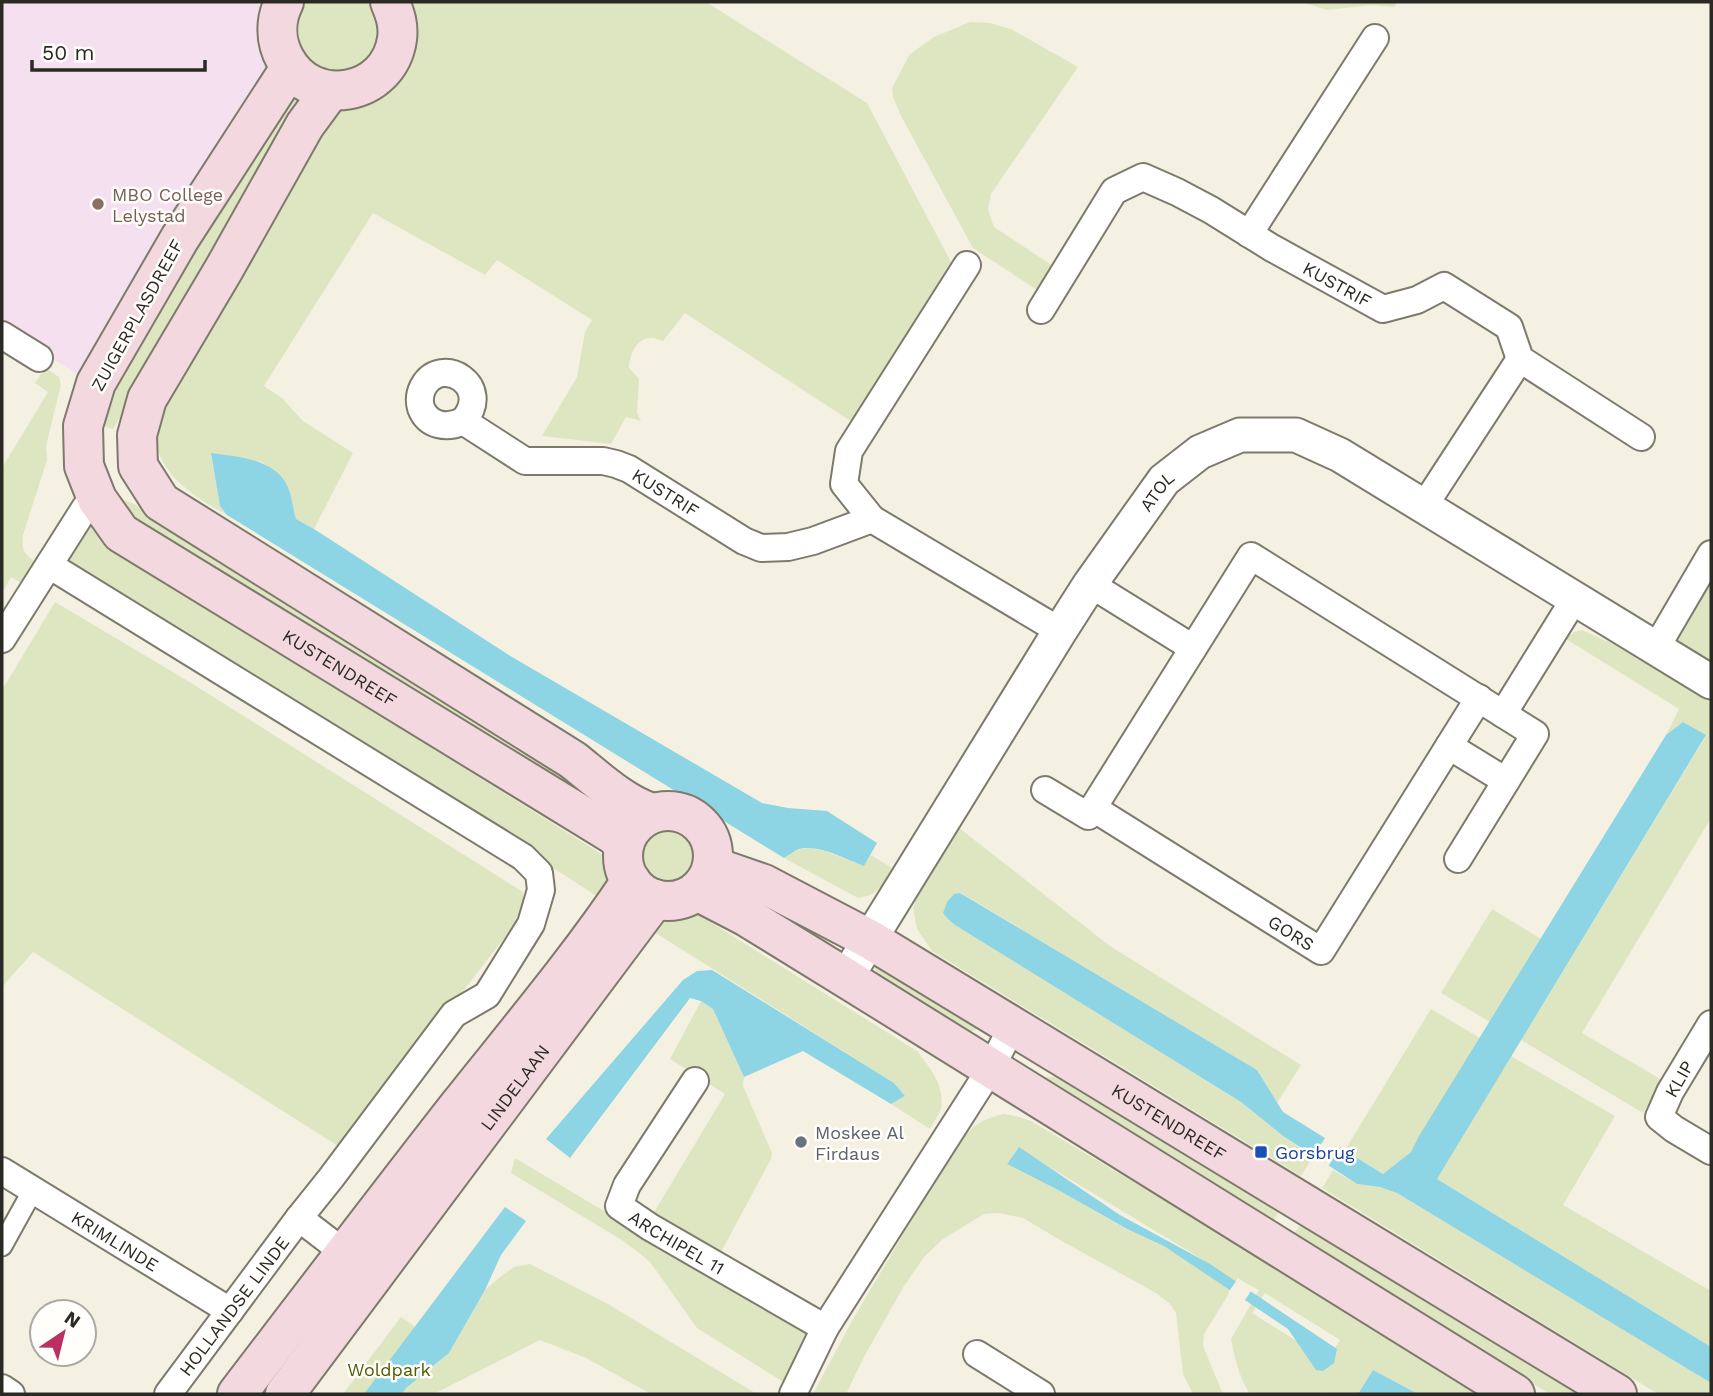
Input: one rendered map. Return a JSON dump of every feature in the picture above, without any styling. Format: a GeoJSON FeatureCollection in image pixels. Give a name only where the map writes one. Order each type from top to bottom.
{"type":"FeatureCollection","features":[{"type":"Feature","properties":{"kind":"main road"},"geometry":{"type":"LineString","coordinates":[[277,4],[280,50],[290,68],[298,77],[318,88],[349,91],[367,84],[382,72],[393,56],[398,38],[397,18],[390,2]]}},
{"type":"Feature","properties":{"kind":"main road","name":"ZUIGERPLASDREEF"},"geometry":{"type":"LineString","coordinates":[[90,483],[83,426],[96,383],[180,238],[290,68]]}},
{"type":"Feature","properties":{"kind":"main road"},"geometry":{"type":"LineString","coordinates":[[330,91],[306,125],[147,399],[137,435],[138,466],[161,502],[573,760],[625,801],[652,813]]}},
{"type":"Feature","properties":{"kind":"main road","name":"KUSTENDREEF"},"geometry":{"type":"LineString","coordinates":[[90,483],[121,533],[614,835],[637,875]]}},
{"type":"Feature","properties":{"kind":"main road"},"geometry":{"type":"LineString","coordinates":[[668,810],[693,818],[703,827],[713,849],[704,878],[677,900],[637,875],[632,828],[652,813],[668,810]]}},
{"type":"Feature","properties":{"kind":"main road","name":"LINDELAAN"},"geometry":{"type":"LineString","coordinates":[[237,1394],[637,875]]}},
{"type":"Feature","properties":{"kind":"main road","name":"LINDELAAN"},"geometry":{"type":"LineString","coordinates":[[285,1394],[375,1276],[637,875]]}},
{"type":"Feature","properties":{"kind":"main road"},"geometry":{"type":"LineString","coordinates":[[704,878],[747,917],[1514,1394]]}},
{"type":"Feature","properties":{"kind":"main road","name":"KUSTENDREEF"},"geometry":{"type":"LineString","coordinates":[[704,878],[764,884],[869,939],[1617,1394]]}},
{"type":"Feature","properties":{"kind":"street"},"geometry":{"type":"LineString","coordinates":[[1249,234],[1375,38]]}},
{"type":"Feature","properties":{"kind":"street","name":"KUSTRIF"},"geometry":{"type":"LineString","coordinates":[[1041,310],[1114,191],[1143,177],[1211,210],[1384,309],[1417,300],[1444,286],[1509,327],[1520,359]]}},
{"type":"Feature","properties":{"kind":"street"},"geometry":{"type":"LineString","coordinates":[[967,265],[849,451],[844,484],[872,519],[1060,631]]}},
{"type":"Feature","properties":{"kind":"street"},"geometry":{"type":"LineString","coordinates":[[2,335],[40,358]]}},
{"type":"Feature","properties":{"kind":"street"},"geometry":{"type":"LineString","coordinates":[[1424,506],[1520,359],[1641,437]]}},
{"type":"Feature","properties":{"kind":"street","name":"KUSTRIF"},"geometry":{"type":"LineString","coordinates":[[463,421],[525,461],[603,461],[629,469],[744,541],[761,548],[789,547],[813,541],[872,519]]}},
{"type":"Feature","properties":{"kind":"street","name":"ATOL"},"geometry":{"type":"LineString","coordinates":[[846,978],[1090,584],[1164,480],[1200,452],[1240,435],[1296,435],[1340,455],[1711,682]]}},
{"type":"Feature","properties":{"kind":"street"},"geometry":{"type":"LineString","coordinates":[[2,639],[85,508],[90,483]]}},
{"type":"Feature","properties":{"kind":"street"},"geometry":{"type":"LineString","coordinates":[[1656,648],[1711,554]]}},
{"type":"Feature","properties":{"kind":"street"},"geometry":{"type":"LineString","coordinates":[[1093,808],[1251,556],[1535,734],[1458,859]]}},
{"type":"Feature","properties":{"kind":"street","name":"HOLLANDSE LINDE"},"geometry":{"type":"LineString","coordinates":[[49,565],[523,857],[539,873],[541,890],[531,924],[487,995],[454,1014],[168,1394]]}},
{"type":"Feature","properties":{"kind":"street"},"geometry":{"type":"LineString","coordinates":[[1090,584],[1193,648]]}},
{"type":"Feature","properties":{"kind":"street"},"geometry":{"type":"LineString","coordinates":[[1503,714],[1575,598]]}},
{"type":"Feature","properties":{"kind":"street","name":"GORS"},"geometry":{"type":"LineString","coordinates":[[1045,790],[1088,817],[1093,808],[1321,950],[1479,698]]}},
{"type":"Feature","properties":{"kind":"street"},"geometry":{"type":"LineString","coordinates":[[1449,746],[1506,781]]}},
{"type":"Feature","properties":{"kind":"street","name":"KLIP"},"geometry":{"type":"LineString","coordinates":[[1711,1024],[1670,1092],[1659,1116],[1674,1129],[1711,1151]]}},
{"type":"Feature","properties":{"kind":"street"},"geometry":{"type":"LineString","coordinates":[[793,1394],[825,1328],[991,1069],[1012,1027]]}},
{"type":"Feature","properties":{"kind":"street","name":"ARCHIPEL 11"},"geometry":{"type":"LineString","coordinates":[[695,1081],[627,1185],[619,1206],[650,1227],[825,1328]]}},
{"type":"Feature","properties":{"kind":"street","name":"KRIMLINDE"},"geometry":{"type":"LineString","coordinates":[[2,1171],[230,1311]]}},
{"type":"Feature","properties":{"kind":"street"},"geometry":{"type":"LineString","coordinates":[[2,1246],[33,1190]]}},
{"type":"Feature","properties":{"kind":"street"},"geometry":{"type":"LineString","coordinates":[[299,1218],[375,1276]]}},
{"type":"Feature","properties":{"kind":"street"},"geometry":{"type":"LineString","coordinates":[[977,1354],[1005,1385],[1041,1394]]}},
{"type":"Feature","properties":{"kind":"street"},"geometry":{"type":"LineString","coordinates":[[2,1388],[11,1394]]}},
{"type":"Feature","properties":{"kind":"shaded area","name":"MBO College Lelystad"},"geometry":{"type":"Polygon","coordinates":[[[2,2],[256,2],[268,17],[268,83],[86,380],[2,326],[2,2]]]}},
{"type":"Feature","properties":{"kind":"green space"},"geometry":{"type":"Polygon","coordinates":[[[307,2],[370,2],[380,17],[380,45],[362,68],[335,74],[309,63],[295,38],[295,23],[300,10],[307,2]]]}},
{"type":"Feature","properties":{"kind":"green space"},"geometry":{"type":"Polygon","coordinates":[[[402,2],[706,2],[867,103],[951,262],[852,422],[685,313],[663,341],[646,339],[637,344],[632,353],[629,368],[639,379],[637,413],[641,421],[626,417],[611,444],[542,436],[577,377],[585,332],[592,320],[497,260],[485,275],[373,213],[264,386],[282,398],[303,421],[353,453],[314,529],[296,519],[288,486],[262,462],[211,454],[220,506],[227,515],[178,482],[164,463],[157,446],[161,398],[318,140],[346,104],[402,2]]]}},
{"type":"Feature","properties":{"kind":"green space"},"geometry":{"type":"Polygon","coordinates":[[[1302,2],[1398,2],[1394,7],[1371,5],[1327,10],[1302,2]]]}},
{"type":"Feature","properties":{"kind":"green space"},"geometry":{"type":"Polygon","coordinates":[[[970,22],[990,23],[1011,29],[1078,67],[991,194],[988,210],[994,227],[1053,266],[1037,290],[973,248],[893,97],[892,88],[910,54],[934,37],[970,22]]]}},
{"type":"Feature","properties":{"kind":"green space"},"geometry":{"type":"Polygon","coordinates":[[[294,89],[310,100],[276,159],[113,429],[100,425],[94,407],[294,89]]]}},
{"type":"Feature","properties":{"kind":"green space"},"geometry":{"type":"Polygon","coordinates":[[[45,368],[59,377],[61,385],[46,446],[47,460],[23,535],[25,552],[38,564],[23,584],[11,577],[2,593],[2,468],[48,392],[35,383],[45,368]]]}},
{"type":"Feature","properties":{"kind":"green space"},"geometry":{"type":"Polygon","coordinates":[[[122,499],[136,505],[624,815],[619,823],[107,508],[111,501],[122,499]]]}},
{"type":"Feature","properties":{"kind":"green space"},"geometry":{"type":"Polygon","coordinates":[[[88,519],[176,588],[611,860],[614,878],[606,902],[401,770],[72,570],[65,558],[88,519]]]}},
{"type":"Feature","properties":{"kind":"green space"},"geometry":{"type":"Polygon","coordinates":[[[1711,582],[1711,663],[1675,641],[1711,582]]]}},
{"type":"Feature","properties":{"kind":"green space"},"geometry":{"type":"Polygon","coordinates":[[[55,602],[188,681],[523,892],[523,905],[509,932],[341,1148],[33,952],[2,987],[2,690],[55,602]]]}},
{"type":"Feature","properties":{"kind":"green space"},"geometry":{"type":"Polygon","coordinates":[[[1582,630],[1613,644],[1711,703],[1711,818],[1582,1033],[1662,1080],[1643,1113],[1521,1040],[1706,736],[1683,722],[1666,735],[1679,709],[1566,639],[1574,632],[1582,630]]]}},
{"type":"Feature","properties":{"kind":"green space"},"geometry":{"type":"Polygon","coordinates":[[[663,826],[675,826],[690,834],[698,849],[698,861],[690,876],[675,884],[663,884],[648,876],[640,861],[640,849],[648,834],[663,826]]]}},
{"type":"Feature","properties":{"kind":"green space"},"geometry":{"type":"Polygon","coordinates":[[[958,827],[1110,946],[1301,1065],[1277,1103],[1257,1070],[961,893],[954,894],[955,925],[1241,1102],[1313,1157],[1301,1176],[932,951],[917,929],[913,908],[921,886],[958,827]]]}},
{"type":"Feature","properties":{"kind":"green space"},"geometry":{"type":"Polygon","coordinates":[[[808,848],[825,851],[864,866],[871,855],[892,868],[875,892],[858,898],[784,858],[797,850],[808,848]]]}},
{"type":"Feature","properties":{"kind":"green space"},"geometry":{"type":"Polygon","coordinates":[[[688,908],[917,1051],[935,1077],[941,1092],[941,1108],[930,1129],[891,1104],[905,1096],[894,1083],[643,925],[661,912],[688,908]]]}},
{"type":"Feature","properties":{"kind":"green space"},"geometry":{"type":"Polygon","coordinates":[[[1492,909],[1541,939],[1490,1022],[1441,993],[1492,909]]]}},
{"type":"Feature","properties":{"kind":"green space"},"geometry":{"type":"Polygon","coordinates":[[[873,963],[976,1018],[977,1029],[962,1036],[879,980],[873,963]]]}},
{"type":"Feature","properties":{"kind":"green space"},"geometry":{"type":"Polygon","coordinates":[[[701,1001],[713,1009],[744,1077],[743,1086],[772,1153],[720,1254],[653,1214],[725,1094],[670,1059],[701,1001]]]}},
{"type":"Feature","properties":{"kind":"green space"},"geometry":{"type":"Polygon","coordinates":[[[1431,1009],[1480,1038],[1411,1152],[1383,1174],[1345,1150],[1431,1009]]]}},
{"type":"Feature","properties":{"kind":"green space"},"geometry":{"type":"Polygon","coordinates":[[[1511,1056],[1615,1116],[1563,1205],[1711,1291],[1711,1347],[1437,1179],[1511,1056]]]}},
{"type":"Feature","properties":{"kind":"green space"},"geometry":{"type":"Polygon","coordinates":[[[1047,1077],[1054,1077],[1071,1085],[1280,1210],[1270,1226],[1042,1083],[1047,1077]]]}},
{"type":"Feature","properties":{"kind":"green space"},"geometry":{"type":"Polygon","coordinates":[[[1004,1114],[1031,1121],[1275,1266],[1482,1394],[1418,1394],[1373,1370],[1358,1394],[1250,1394],[1240,1374],[1231,1339],[1259,1290],[1238,1279],[1204,1334],[1203,1346],[1223,1394],[1193,1394],[1183,1374],[1176,1313],[1169,1303],[1156,1293],[1023,1218],[999,1213],[984,1214],[943,1239],[924,1257],[904,1286],[846,1394],[813,1394],[853,1319],[948,1159],[971,1129],[1004,1114]],[[1018,1148],[1007,1164],[1128,1230],[1205,1261],[1018,1148]],[[1265,1293],[1252,1313],[1327,1360],[1340,1340],[1265,1293]]]}},
{"type":"Feature","properties":{"kind":"green space"},"geometry":{"type":"Polygon","coordinates":[[[515,1158],[810,1334],[785,1383],[697,1328],[650,1262],[638,1252],[511,1173],[515,1158]]]}},
{"type":"Feature","properties":{"kind":"green space"},"geometry":{"type":"Polygon","coordinates":[[[1333,1170],[1357,1184],[1380,1187],[1397,1193],[1711,1383],[1711,1394],[1658,1394],[1322,1188],[1333,1170]]]}},
{"type":"Feature","properties":{"kind":"green space"},"geometry":{"type":"Polygon","coordinates":[[[1302,1221],[1590,1394],[1550,1394],[1291,1239],[1302,1221]]]}},
{"type":"Feature","properties":{"kind":"green space"},"geometry":{"type":"Polygon","coordinates":[[[530,1264],[608,1304],[757,1394],[651,1394],[586,1358],[540,1340],[434,1394],[402,1394],[449,1353],[485,1290],[514,1267],[530,1264]]]}},
{"type":"Feature","properties":{"kind":"green space","name":"Woldpark"},"geometry":{"type":"Polygon","coordinates":[[[401,1317],[434,1340],[399,1394],[343,1394],[401,1317]]]}},
{"type":"Feature","properties":{"kind":"water"},"geometry":{"type":"Polygon","coordinates":[[[211,453],[244,458],[274,470],[288,487],[296,519],[512,657],[762,803],[827,811],[877,843],[864,866],[832,853],[807,848],[799,849],[784,858],[227,515],[220,506],[211,453]]]}},
{"type":"Feature","properties":{"kind":"water"},"geometry":{"type":"Polygon","coordinates":[[[1683,722],[1706,735],[1437,1179],[1711,1347],[1711,1383],[1397,1193],[1380,1187],[1357,1184],[1283,1136],[1241,1102],[955,925],[943,913],[947,902],[954,894],[960,893],[1257,1070],[1283,1112],[1383,1174],[1411,1152],[1666,735],[1683,722]]]}},
{"type":"Feature","properties":{"kind":"water"},"geometry":{"type":"Polygon","coordinates":[[[712,970],[894,1083],[905,1096],[891,1104],[803,1051],[744,1077],[713,1009],[690,998],[570,1158],[546,1139],[683,980],[697,971],[712,970]]]}},
{"type":"Feature","properties":{"kind":"water"},"geometry":{"type":"Polygon","coordinates":[[[1019,1147],[1120,1215],[1210,1264],[1337,1349],[1334,1363],[1323,1371],[1316,1370],[1288,1329],[1164,1246],[1007,1164],[1019,1147]]]}},
{"type":"Feature","properties":{"kind":"water"},"geometry":{"type":"Polygon","coordinates":[[[505,1207],[526,1221],[501,1255],[485,1290],[449,1353],[402,1394],[364,1394],[505,1207]]]}},
{"type":"Feature","properties":{"kind":"water"},"geometry":{"type":"Polygon","coordinates":[[[1373,1370],[1418,1394],[1358,1394],[1373,1370]]]}},
{"type":"Feature","properties":{"kind":"pier"},"geometry":{"type":"Polygon","coordinates":[[[1327,1135],[1342,1144],[1326,1170],[1311,1160],[1327,1135]]]}},
{"type":"Feature","properties":{"kind":"pier"},"geometry":{"type":"Polygon","coordinates":[[[1238,1278],[1253,1288],[1243,1303],[1228,1293],[1238,1278]]]}},
{"type":"Feature","properties":{"kind":"place","name":"MBO College Lelystad"},"geometry":{"type":"Point","coordinates":[98,204]}},
{"type":"Feature","properties":{"kind":"place","name":"Moskee Al Firdaus"},"geometry":{"type":"Point","coordinates":[801,1142]}},
{"type":"Feature","properties":{"kind":"place","name":"Gorsbrug"},"geometry":{"type":"Point","coordinates":[1261,1152]}}]}
